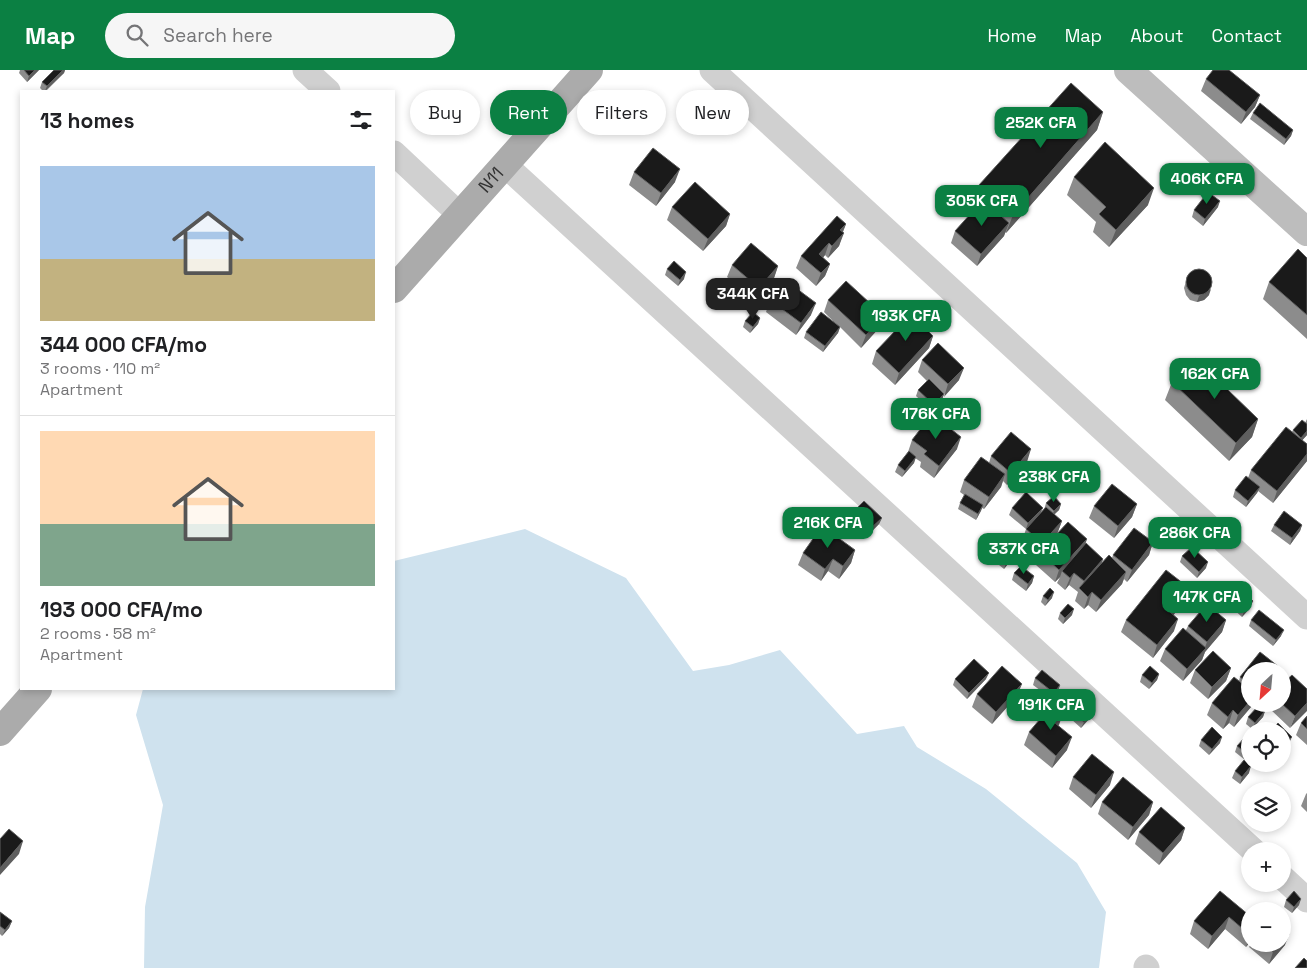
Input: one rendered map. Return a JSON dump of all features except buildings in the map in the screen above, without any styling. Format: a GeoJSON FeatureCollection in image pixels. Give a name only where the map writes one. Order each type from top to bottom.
{"type":"FeatureCollection","features":[{"type":"Feature","properties":{"kind":"main road","name":"N11"},"geometry":{"type":"LineString","coordinates":[[395,288],[589,70]]}},
{"type":"Feature","properties":{"kind":"main road"},"geometry":{"type":"LineString","coordinates":[[0,732],[37,690]]}},
{"type":"Feature","properties":{"kind":"street"},"geometry":{"type":"LineString","coordinates":[[305,70],[327,90]]}},
{"type":"Feature","properties":{"kind":"street"},"geometry":{"type":"LineString","coordinates":[[712,70],[1307,617]]}},
{"type":"Feature","properties":{"kind":"street"},"geometry":{"type":"LineString","coordinates":[[1128,70],[1307,232]]}},
{"type":"Feature","properties":{"kind":"street"},"geometry":{"type":"LineString","coordinates":[[395,154],[460,215]]}},
{"type":"Feature","properties":{"kind":"street"},"geometry":{"type":"LineString","coordinates":[[505,165],[1244,842]]}},
{"type":"Feature","properties":{"kind":"street"},"geometry":{"type":"LineString","coordinates":[[1291,885],[1307,900]]}},
{"type":"Feature","properties":{"kind":"water"},"geometry":{"type":"Polygon","coordinates":[[[525,529],[626,578],[693,671],[729,665],[780,650],[857,734],[904,726],[917,747],[986,789],[1077,863],[1106,912],[1099,968],[144,968],[145,907],[163,805],[136,715],[143,690],[395,690],[395,561],[525,529]]]}}]}
